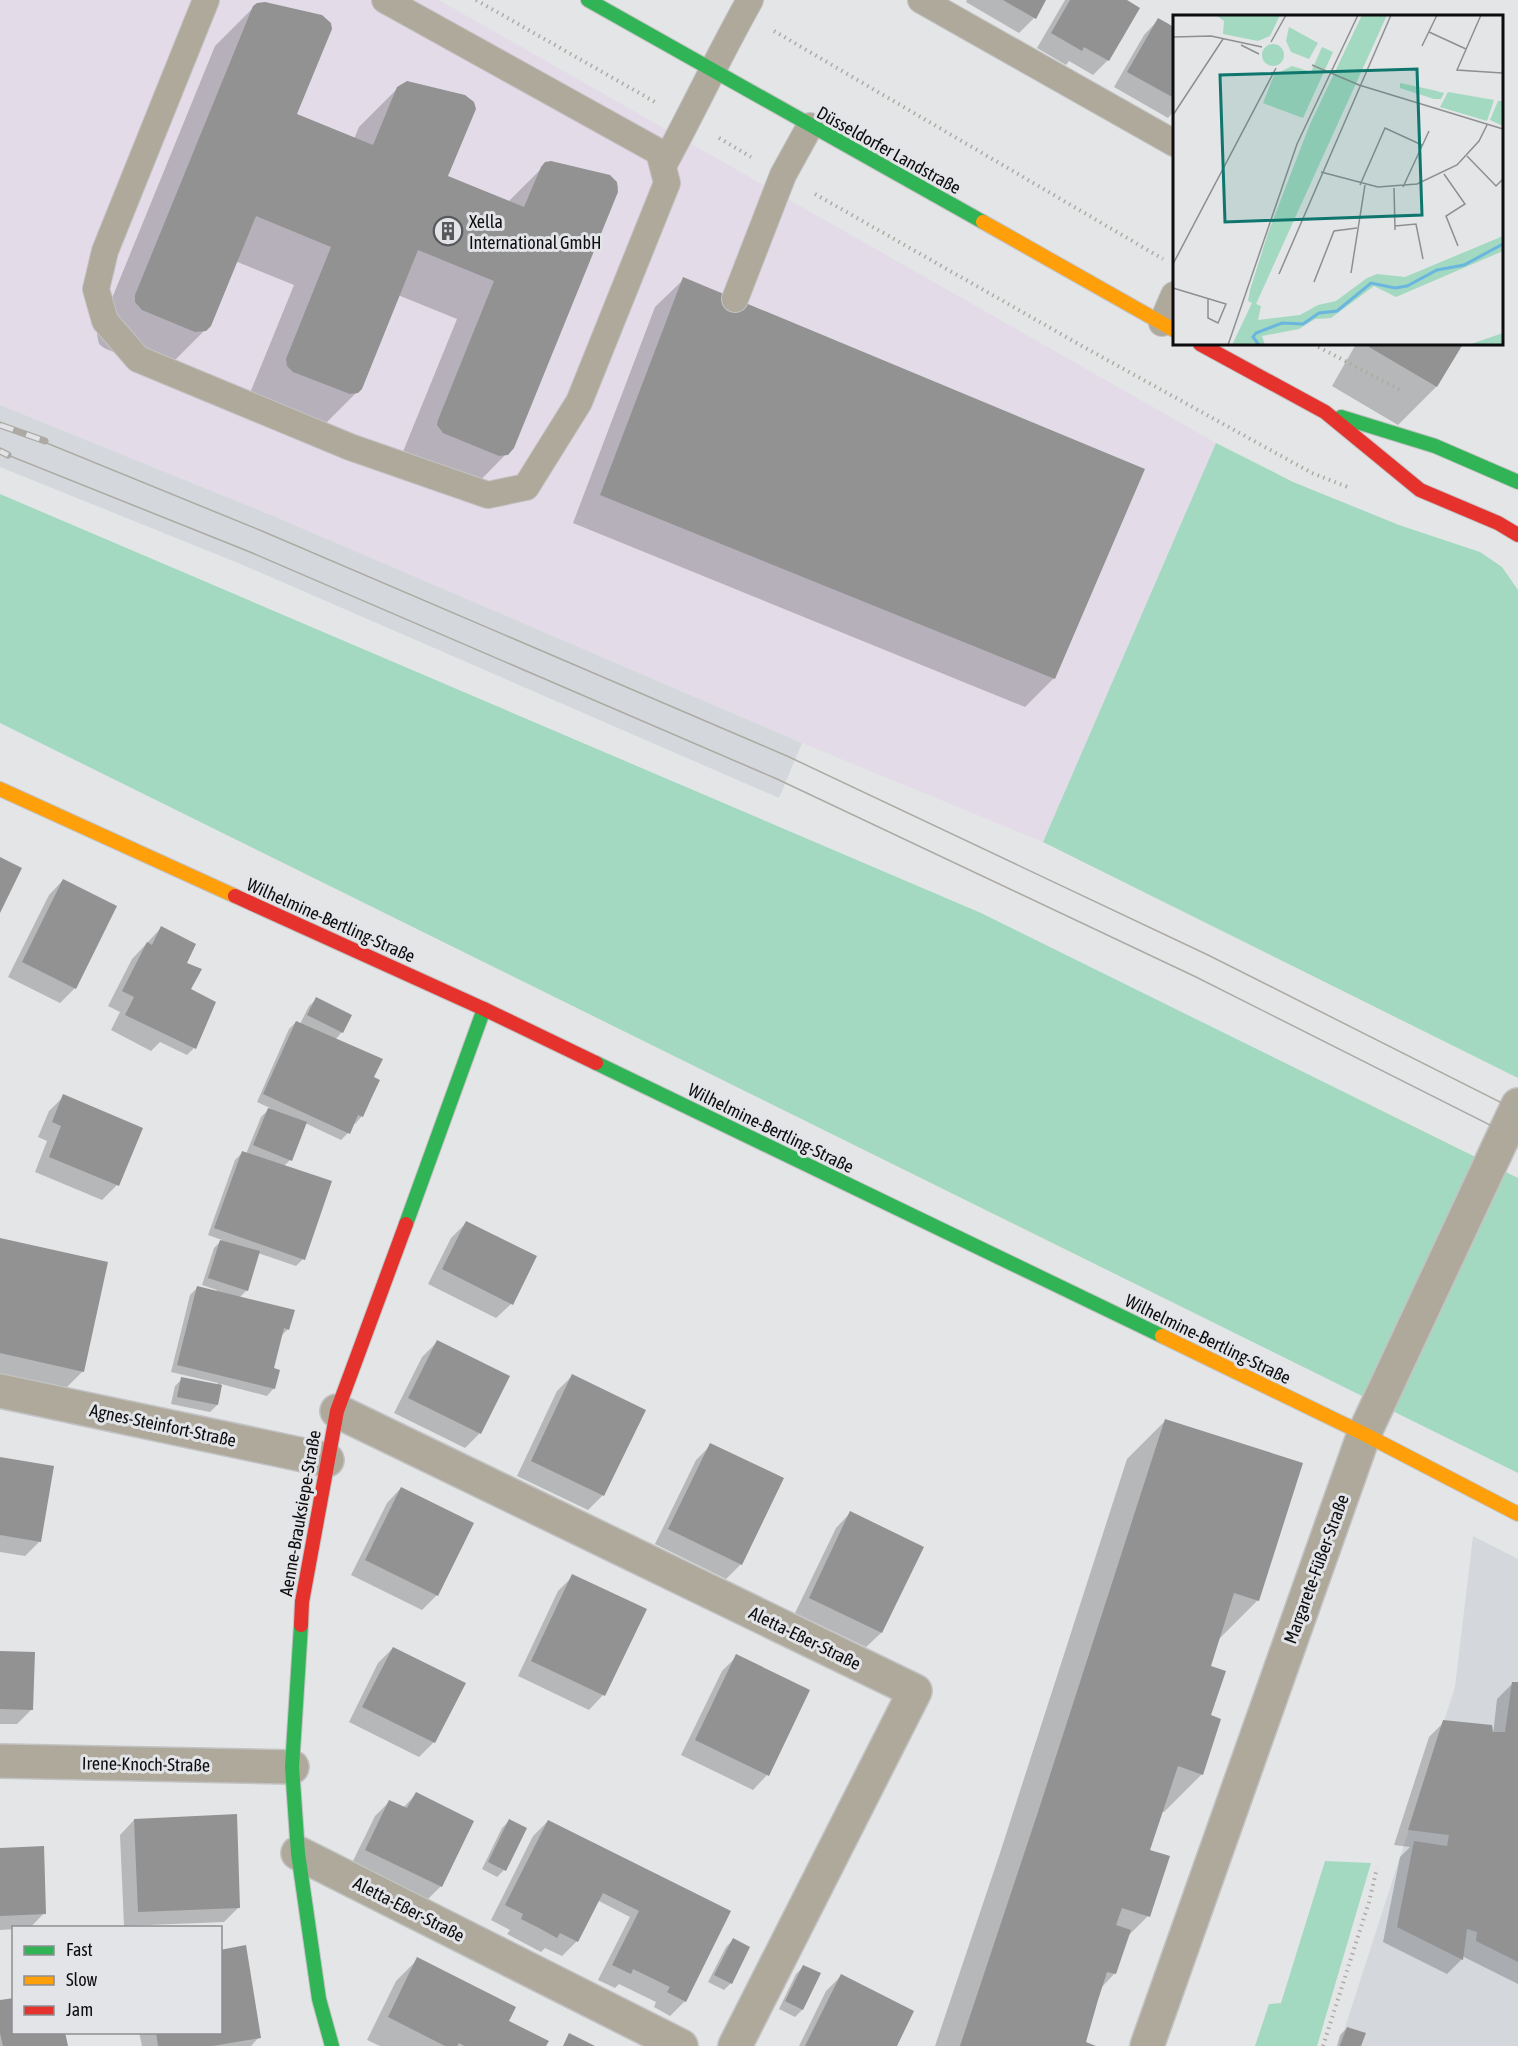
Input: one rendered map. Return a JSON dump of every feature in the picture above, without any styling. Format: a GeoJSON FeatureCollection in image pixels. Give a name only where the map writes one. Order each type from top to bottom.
{"type":"FeatureCollection","features":[{"type":"Feature","properties":{"kind":"street","name":"Düsseldorfer Landstraße"},"geometry":{"type":"LineString","coordinates":[[588,0],[1168,326]]}},
{"type":"Feature","properties":{"kind":"street"},"geometry":{"type":"LineString","coordinates":[[1202,345],[1325,412],[1420,490],[1498,523],[1518,535]]}},
{"type":"Feature","properties":{"kind":"street"},"geometry":{"type":"LineString","coordinates":[[1325,412],[1435,447],[1518,482]]}},
{"type":"Feature","properties":{"kind":"street","name":"Wilhelmine-Bertling-Straße"},"geometry":{"type":"LineString","coordinates":[[0,789],[484,1010],[1364,1434],[1518,1514]]}},
{"type":"Feature","properties":{"kind":"street","name":"Aenne-Brauksiepe-Straße"},"geometry":{"type":"LineString","coordinates":[[332,2046],[319,1999],[298,1853],[292,1767],[302,1602],[337,1411],[484,1010]]}},
{"type":"Feature","properties":{"kind":"street","name":"Margarete-Füßer-Straße"},"geometry":{"type":"LineString","coordinates":[[1147,2046],[1364,1434],[1518,1105]]}},
{"type":"Feature","properties":{"kind":"street","name":"Agnes-Steinfort-Straße"},"geometry":{"type":"LineString","coordinates":[[0,1391],[327,1460]]}},
{"type":"Feature","properties":{"kind":"street","name":"Aletta-Eßer-Straße"},"geometry":{"type":"LineString","coordinates":[[337,1411],[915,1691],[735,2046]]}},
{"type":"Feature","properties":{"kind":"street","name":"Irene-Knoch-Straße"},"geometry":{"type":"LineString","coordinates":[[0,1761],[292,1767]]}},
{"type":"Feature","properties":{"kind":"street","name":"Aletta-Eßer-Straße"},"geometry":{"type":"LineString","coordinates":[[298,1853],[681,2046]]}},
{"type":"Feature","properties":{"kind":"lane"},"geometry":{"type":"LineString","coordinates":[[206,0],[105,251],[96,289],[105,321],[138,359],[350,447],[488,495],[526,487],[579,402],[668,183],[659,152],[385,0]]}},
{"type":"Feature","properties":{"kind":"lane"},"geometry":{"type":"LineString","coordinates":[[921,0],[1173,142]]}},
{"type":"Feature","properties":{"kind":"lane"},"geometry":{"type":"LineString","coordinates":[[663,166],[746,6]]}},
{"type":"Feature","properties":{"kind":"lane"},"geometry":{"type":"LineString","coordinates":[[735,299],[783,176],[810,126]]}},
{"type":"Feature","properties":{"kind":"lane"},"geometry":{"type":"LineString","coordinates":[[1168,326],[1173,300]]}},
{"type":"Feature","properties":{"kind":"path"},"geometry":{"type":"LineString","coordinates":[[476,0],[1082,346],[1312,473],[1356,491]]}},
{"type":"Feature","properties":{"kind":"path"},"geometry":{"type":"LineString","coordinates":[[746,6],[1164,259]]}},
{"type":"Feature","properties":{"kind":"path"},"geometry":{"type":"LineString","coordinates":[[1323,2046],[1369,1902],[1377,1868]]}},
{"type":"Feature","properties":{"kind":"shaded area"},"geometry":{"type":"Polygon","coordinates":[[[0,0],[439,0],[1216,443],[1043,842],[802,743],[271,515],[0,405],[0,0]]]}},
{"type":"Feature","properties":{"kind":"shaded area"},"geometry":{"type":"Polygon","coordinates":[[[0,405],[271,515],[802,743],[779,798],[243,565],[0,467],[0,405]]]}},
{"type":"Feature","properties":{"kind":"shaded area"},"geometry":{"type":"Polygon","coordinates":[[[1473,1536],[1518,1559],[1518,2046],[1339,2046],[1455,1687],[1473,1536]]]}},
{"type":"Feature","properties":{"kind":"green space"},"geometry":{"type":"Polygon","coordinates":[[[1216,443],[1293,482],[1399,525],[1480,552],[1502,567],[1518,590],[1518,1078],[1043,842],[1216,443]]]}},
{"type":"Feature","properties":{"kind":"green space"},"geometry":{"type":"Polygon","coordinates":[[[0,494],[981,913],[1518,1178],[1518,1473],[0,723],[0,494]]]}},
{"type":"Feature","properties":{"kind":"green space"},"geometry":{"type":"Polygon","coordinates":[[[1325,1861],[1371,1863],[1317,2046],[1255,2046],[1269,2004],[1281,2003],[1325,1861]]]}},
{"type":"Feature","properties":{"kind":"building"},"geometry":{"type":"Polygon","coordinates":[[[1003,0],[1046,0],[1036,19],[1003,0]]]}},
{"type":"Feature","properties":{"kind":"building"},"geometry":{"type":"Polygon","coordinates":[[[1070,0],[1127,0],[1140,8],[1109,61],[1084,47],[1082,51],[1051,33],[1070,0]]]}},
{"type":"Feature","properties":{"kind":"building","name":"Xella International GmbH"},"geometry":{"type":"Polygon","coordinates":[[[265,2],[322,15],[331,23],[332,29],[297,114],[373,145],[397,87],[407,81],[465,95],[474,102],[476,109],[448,176],[524,207],[545,162],[551,161],[610,175],[617,182],[618,192],[514,448],[508,455],[499,456],[443,433],[437,425],[494,281],[418,250],[362,389],[358,393],[350,394],[293,372],[287,366],[286,359],[331,247],[256,216],[211,326],[206,331],[195,332],[142,310],[135,302],[135,295],[253,6],[265,2]]]}},
{"type":"Feature","properties":{"kind":"building"},"geometry":{"type":"Polygon","coordinates":[[[1158,18],[1173,26],[1173,97],[1127,72],[1158,18]]]}},
{"type":"Feature","properties":{"kind":"building"},"geometry":{"type":"Polygon","coordinates":[[[683,277],[1145,469],[1055,679],[600,495],[683,277]]]}},
{"type":"Feature","properties":{"kind":"building"},"geometry":{"type":"Polygon","coordinates":[[[1370,345],[1462,345],[1437,387],[1369,347],[1370,345]]]}},
{"type":"Feature","properties":{"kind":"building"},"geometry":{"type":"Polygon","coordinates":[[[0,857],[22,868],[0,913],[0,857]]]}},
{"type":"Feature","properties":{"kind":"building"},"geometry":{"type":"Polygon","coordinates":[[[63,879],[117,906],[76,989],[22,962],[63,879]]]}},
{"type":"Feature","properties":{"kind":"building"},"geometry":{"type":"Polygon","coordinates":[[[161,926],[196,944],[187,963],[202,969],[191,989],[216,1002],[196,1049],[125,1015],[134,997],[122,991],[147,942],[152,945],[161,926]]]}},
{"type":"Feature","properties":{"kind":"building"},"geometry":{"type":"Polygon","coordinates":[[[316,997],[352,1015],[343,1033],[307,1015],[316,997]]]}},
{"type":"Feature","properties":{"kind":"building"},"geometry":{"type":"Polygon","coordinates":[[[296,1021],[383,1059],[374,1077],[380,1080],[363,1117],[358,1115],[350,1134],[263,1094],[296,1021]]]}},
{"type":"Feature","properties":{"kind":"building"},"geometry":{"type":"Polygon","coordinates":[[[63,1094],[143,1128],[119,1186],[49,1157],[61,1126],[52,1122],[63,1094]]]}},
{"type":"Feature","properties":{"kind":"building"},"geometry":{"type":"Polygon","coordinates":[[[268,1108],[307,1122],[292,1161],[253,1145],[268,1108]]]}},
{"type":"Feature","properties":{"kind":"building"},"geometry":{"type":"Polygon","coordinates":[[[242,1151],[332,1181],[305,1260],[214,1228],[242,1151]]]}},
{"type":"Feature","properties":{"kind":"building"},"geometry":{"type":"Polygon","coordinates":[[[466,1221],[537,1256],[513,1305],[442,1269],[466,1221]]]}},
{"type":"Feature","properties":{"kind":"building"},"geometry":{"type":"Polygon","coordinates":[[[0,1238],[108,1262],[84,1372],[0,1353],[0,1238]]]}},
{"type":"Feature","properties":{"kind":"building"},"geometry":{"type":"Polygon","coordinates":[[[220,1240],[260,1251],[248,1291],[208,1278],[220,1240]]]}},
{"type":"Feature","properties":{"kind":"building"},"geometry":{"type":"Polygon","coordinates":[[[197,1286],[295,1310],[289,1330],[284,1328],[274,1368],[280,1370],[275,1389],[177,1365],[197,1286]]]}},
{"type":"Feature","properties":{"kind":"building"},"geometry":{"type":"Polygon","coordinates":[[[437,1340],[510,1376],[481,1434],[408,1398],[437,1340]]]}},
{"type":"Feature","properties":{"kind":"building"},"geometry":{"type":"Polygon","coordinates":[[[572,1374],[646,1410],[604,1496],[531,1461],[572,1374]]]}},
{"type":"Feature","properties":{"kind":"building"},"geometry":{"type":"Polygon","coordinates":[[[181,1377],[222,1385],[218,1405],[177,1397],[181,1377]]]}},
{"type":"Feature","properties":{"kind":"building"},"geometry":{"type":"Polygon","coordinates":[[[1165,1419],[1303,1463],[1259,1601],[1234,1593],[1211,1666],[1226,1671],[1211,1715],[1221,1719],[1203,1775],[1178,1766],[1150,1850],[1170,1856],[1150,1917],[1122,1908],[1116,1925],[1131,1930],[1116,1974],[1107,1972],[1098,2000],[1086,2042],[1096,2046],[960,2046],[1038,1812],[1165,1419]]]}},
{"type":"Feature","properties":{"kind":"building"},"geometry":{"type":"Polygon","coordinates":[[[710,1443],[784,1478],[742,1565],[668,1529],[710,1443]]]}},
{"type":"Feature","properties":{"kind":"building"},"geometry":{"type":"Polygon","coordinates":[[[0,1457],[54,1466],[41,1542],[0,1535],[0,1457]]]}},
{"type":"Feature","properties":{"kind":"building"},"geometry":{"type":"Polygon","coordinates":[[[401,1487],[474,1523],[438,1596],[365,1560],[401,1487]]]}},
{"type":"Feature","properties":{"kind":"building"},"geometry":{"type":"Polygon","coordinates":[[[850,1511],[924,1547],[882,1633],[809,1598],[850,1511]]]}},
{"type":"Feature","properties":{"kind":"building"},"geometry":{"type":"Polygon","coordinates":[[[572,1574],[647,1609],[605,1696],[531,1661],[572,1574]]]}},
{"type":"Feature","properties":{"kind":"building"},"geometry":{"type":"Polygon","coordinates":[[[393,1647],[466,1683],[435,1743],[362,1707],[393,1647]]]}},
{"type":"Feature","properties":{"kind":"building"},"geometry":{"type":"Polygon","coordinates":[[[0,1651],[35,1652],[33,1710],[0,1709],[0,1651]]]}},
{"type":"Feature","properties":{"kind":"building"},"geometry":{"type":"Polygon","coordinates":[[[736,1654],[810,1690],[769,1776],[695,1740],[736,1654]]]}},
{"type":"Feature","properties":{"kind":"building"},"geometry":{"type":"Polygon","coordinates":[[[1512,1682],[1518,1682],[1518,1962],[1476,1941],[1477,1932],[1467,1929],[1463,1960],[1397,1927],[1414,1841],[1447,1846],[1449,1835],[1408,1830],[1443,1720],[1492,1725],[1493,1732],[1505,1732],[1512,1682]]]}},
{"type":"Feature","properties":{"kind":"building"},"geometry":{"type":"Polygon","coordinates":[[[416,1792],[474,1821],[442,1887],[365,1850],[389,1800],[407,1808],[416,1792]]]}},
{"type":"Feature","properties":{"kind":"building"},"geometry":{"type":"Polygon","coordinates":[[[237,1814],[240,1908],[138,1912],[134,1819],[237,1814]]]}},
{"type":"Feature","properties":{"kind":"building"},"geometry":{"type":"Polygon","coordinates":[[[509,1819],[527,1828],[506,1871],[488,1862],[509,1819]]]}},
{"type":"Feature","properties":{"kind":"building"},"geometry":{"type":"Polygon","coordinates":[[[548,1820],[731,1911],[686,2002],[667,1992],[670,1987],[633,1969],[631,1974],[612,1965],[639,1911],[603,1893],[578,1942],[560,1933],[557,1938],[521,1919],[523,1914],[505,1905],[548,1820]]]}},
{"type":"Feature","properties":{"kind":"building"},"geometry":{"type":"Polygon","coordinates":[[[44,1846],[46,1914],[0,1916],[0,1848],[44,1846]]]}},
{"type":"Feature","properties":{"kind":"building"},"geometry":{"type":"Polygon","coordinates":[[[733,1938],[750,1947],[732,1984],[714,1975],[733,1938]]]}},
{"type":"Feature","properties":{"kind":"building"},"geometry":{"type":"Polygon","coordinates":[[[246,1945],[261,2038],[212,2046],[158,2046],[156,2034],[222,2034],[222,1950],[246,1945]]]}},
{"type":"Feature","properties":{"kind":"building"},"geometry":{"type":"Polygon","coordinates":[[[417,1957],[516,2007],[509,2021],[549,2041],[546,2046],[465,2046],[459,2043],[457,2046],[445,2046],[388,2017],[417,1957]]]}},
{"type":"Feature","properties":{"kind":"building"},"geometry":{"type":"Polygon","coordinates":[[[803,1965],[821,1973],[803,2010],[785,2001],[803,1965]]]}},
{"type":"Feature","properties":{"kind":"building"},"geometry":{"type":"Polygon","coordinates":[[[841,1974],[914,2011],[897,2046],[805,2046],[841,1974]]]}},
{"type":"Feature","properties":{"kind":"building"},"geometry":{"type":"Polygon","coordinates":[[[12,1998],[12,2034],[65,2034],[68,2046],[3,2046],[0,2033],[0,2000],[12,1998]]]}},
{"type":"Feature","properties":{"kind":"building"},"geometry":{"type":"Polygon","coordinates":[[[1347,2027],[1366,2033],[1361,2046],[1340,2046],[1347,2027]]]}},
{"type":"Feature","properties":{"kind":"building"},"geometry":{"type":"Polygon","coordinates":[[[569,2033],[595,2046],[563,2046],[569,2033]]]}},
{"type":"Feature","properties":{"kind":"tram line"},"geometry":{"type":"LineString","coordinates":[[0,424],[262,531],[787,756],[1208,955],[1518,1111]]}},
{"type":"Feature","properties":{"kind":"tram line"},"geometry":{"type":"LineString","coordinates":[[0,452],[250,552],[777,779],[1196,977],[1518,1139]]}},
{"type":"Feature","properties":{"kind":"railway"},"geometry":{"type":"LineString","coordinates":[[0,425],[45,441]]}},
{"type":"Feature","properties":{"kind":"railway"},"geometry":{"type":"LineString","coordinates":[[0,451],[8,455]]}},
{"type":"Feature","properties":{"kind":"traffic: fast"},"geometry":{"type":"LineString","coordinates":[[588,0],[983,222]]}},
{"type":"Feature","properties":{"kind":"traffic: fast"},"geometry":{"type":"LineString","coordinates":[[1341,417],[1435,446],[1518,482]]}},
{"type":"Feature","properties":{"kind":"traffic: fast"},"geometry":{"type":"LineString","coordinates":[[406,1224],[484,1009]]}},
{"type":"Feature","properties":{"kind":"traffic: fast"},"geometry":{"type":"LineString","coordinates":[[596,1063],[1162,1336]]}},
{"type":"Feature","properties":{"kind":"traffic: fast"},"geometry":{"type":"LineString","coordinates":[[301,1625],[292,1767],[298,1853],[319,1999],[332,2046]]}},
{"type":"Feature","properties":{"kind":"traffic: slow"},"geometry":{"type":"LineString","coordinates":[[983,222],[1173,329]]}},
{"type":"Feature","properties":{"kind":"traffic: slow"},"geometry":{"type":"LineString","coordinates":[[0,789],[235,896]]}},
{"type":"Feature","properties":{"kind":"traffic: slow"},"geometry":{"type":"LineString","coordinates":[[1162,1336],[1364,1434],[1518,1514]]}},
{"type":"Feature","properties":{"kind":"traffic: jam"},"geometry":{"type":"LineString","coordinates":[[1202,345],[1325,412],[1420,490],[1498,523],[1518,535]]}},
{"type":"Feature","properties":{"kind":"traffic: jam"},"geometry":{"type":"LineString","coordinates":[[235,896],[484,1009],[596,1063]]}},
{"type":"Feature","properties":{"kind":"traffic: jam"},"geometry":{"type":"LineString","coordinates":[[301,1625],[302,1602],[337,1411],[406,1224]]}},
{"type":"Feature","properties":{"kind":"place","name":"Xella International GmbH"},"geometry":{"type":"Point","coordinates":[448,231]}}]}
